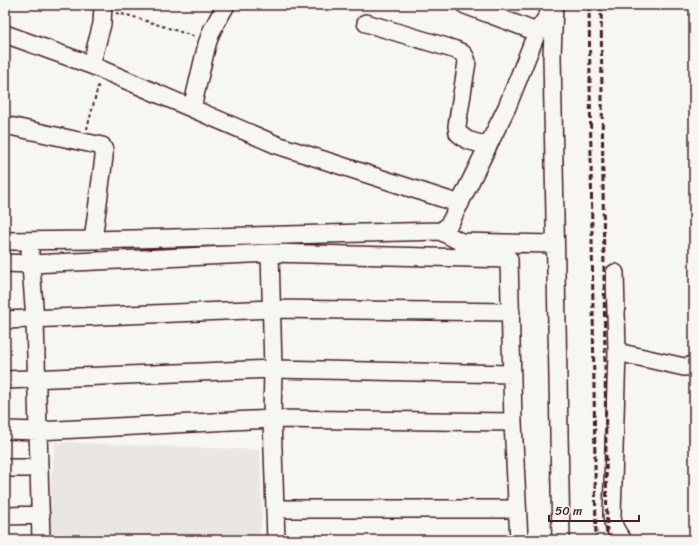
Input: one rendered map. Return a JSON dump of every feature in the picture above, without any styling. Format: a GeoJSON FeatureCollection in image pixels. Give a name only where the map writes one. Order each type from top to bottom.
{"type":"FeatureCollection","features":[{"type":"Feature","properties":{"kind":"street"},"geometry":{"type":"LineString","coordinates":[[192,108],[208,41],[212,30],[226,5]]}},
{"type":"Feature","properties":{"kind":"street"},"geometry":{"type":"LineString","coordinates":[[465,5],[537,32]]}},
{"type":"Feature","properties":{"kind":"street"},"geometry":{"type":"LineString","coordinates":[[5,241],[440,231],[446,228],[460,204],[507,107],[537,32],[554,6]]}},
{"type":"Feature","properties":{"kind":"street"},"geometry":{"type":"LineString","coordinates":[[554,6],[552,56],[561,540]]}},
{"type":"Feature","properties":{"kind":"street"},"geometry":{"type":"LineString","coordinates":[[96,68],[103,8]]}},
{"type":"Feature","properties":{"kind":"street"},"geometry":{"type":"LineString","coordinates":[[366,23],[453,49],[462,52],[466,56],[467,62],[457,126],[458,133],[467,140],[488,146]]}},
{"type":"Feature","properties":{"kind":"street"},"geometry":{"type":"LineString","coordinates":[[5,34],[96,68],[192,108],[277,146],[460,204]]}},
{"type":"Feature","properties":{"kind":"street"},"geometry":{"type":"LineString","coordinates":[[5,125],[102,146],[104,150],[93,240]]}},
{"type":"Feature","properties":{"kind":"street"},"geometry":{"type":"LineString","coordinates":[[440,231],[461,242],[555,244]]}},
{"type":"Feature","properties":{"kind":"street"},"geometry":{"type":"LineString","coordinates":[[29,240],[35,320],[41,540]]}},
{"type":"Feature","properties":{"kind":"street"},"geometry":{"type":"LineString","coordinates":[[270,253],[270,309],[273,369],[272,419],[276,540]]}},
{"type":"Feature","properties":{"kind":"street"},"geometry":{"type":"LineString","coordinates":[[5,263],[31,264],[270,253],[509,259],[513,422],[519,540]]}},
{"type":"Feature","properties":{"kind":"street"},"geometry":{"type":"LineString","coordinates":[[615,273],[616,352],[612,523],[623,540]]}},
{"type":"Feature","properties":{"kind":"street"},"geometry":{"type":"LineString","coordinates":[[5,320],[35,320],[270,309],[511,312]]}},
{"type":"Feature","properties":{"kind":"street"},"geometry":{"type":"LineString","coordinates":[[616,352],[684,367],[692,366],[694,364]]}},
{"type":"Feature","properties":{"kind":"street"},"geometry":{"type":"LineString","coordinates":[[5,380],[36,380],[273,369],[512,374]]}},
{"type":"Feature","properties":{"kind":"street"},"geometry":{"type":"LineString","coordinates":[[5,430],[38,431],[272,419],[513,422]]}},
{"type":"Feature","properties":{"kind":"street"},"geometry":{"type":"LineString","coordinates":[[5,468],[39,468]]}},
{"type":"Feature","properties":{"kind":"street"},"geometry":{"type":"LineString","coordinates":[[276,509],[517,509]]}},
{"type":"Feature","properties":{"kind":"street"},"geometry":{"type":"LineString","coordinates":[[5,516],[41,515]]}},
{"type":"Feature","properties":{"kind":"path"},"geometry":{"type":"LineString","coordinates":[[103,8],[208,41]]}},
{"type":"Feature","properties":{"kind":"path"},"geometry":{"type":"LineString","coordinates":[[84,141],[96,68]]}},
{"type":"Feature","properties":{"kind":"shaded area"},"geometry":{"type":"Polygon","coordinates":[[[55,442],[260,450],[262,515],[259,540],[49,540],[48,513],[55,442]]]}},
{"type":"Feature","properties":{"kind":"railway"},"geometry":{"type":"LineString","coordinates":[[589,5],[596,540]]}},
{"type":"Feature","properties":{"kind":"railway"},"geometry":{"type":"LineString","coordinates":[[601,5],[607,540]]}}]}
